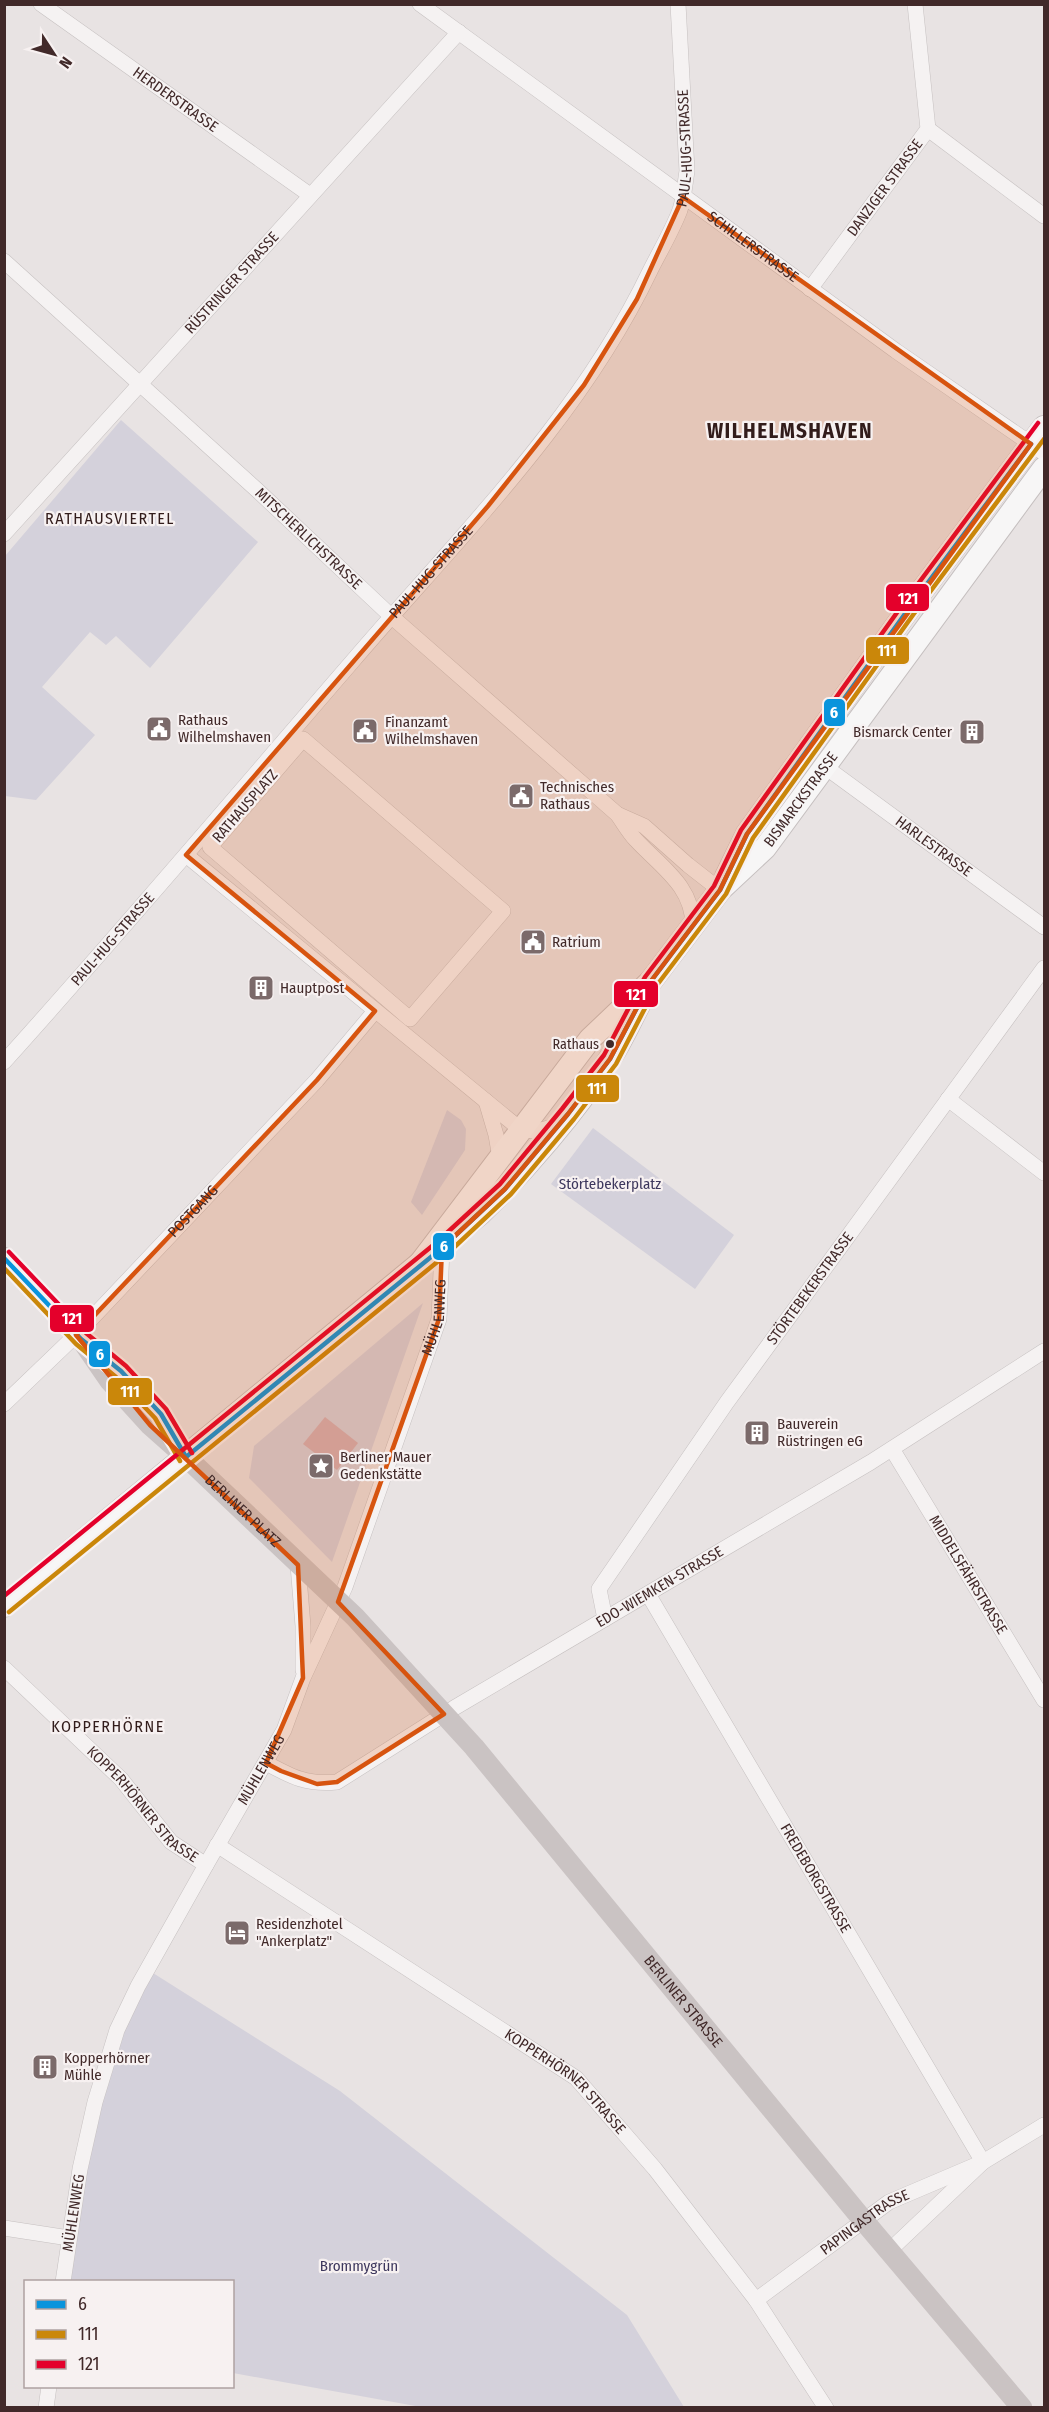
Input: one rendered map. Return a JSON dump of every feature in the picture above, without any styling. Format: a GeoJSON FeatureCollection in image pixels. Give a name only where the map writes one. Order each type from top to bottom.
{"type":"FeatureCollection","features":[{"type":"Feature","properties":{"kind":"main road","name":"BISMARCKSTRASSE"},"geometry":{"type":"LineString","coordinates":[[720,890],[747,834],[912,604],[1040,441]]}},
{"type":"Feature","properties":{"kind":"main road","name":"BISMARCKSTRASSE"},"geometry":{"type":"LineString","coordinates":[[415,1270],[590,1039],[651,981],[720,890],[765,848],[1044,468]]}},
{"type":"Feature","properties":{"kind":"main road","name":"BISMARCKSTRASSE"},"geometry":{"type":"LineString","coordinates":[[4,1606],[442,1248],[481,1213],[517,1175],[610,1059],[651,981]]}},
{"type":"Feature","properties":{"kind":"main road","name":"BERLINER PLATZ"},"geometry":{"type":"LineString","coordinates":[[4,1257],[79,1337],[121,1371],[162,1414],[186,1456],[338,1602]]}},
{"type":"Feature","properties":{"kind":"main road","name":"BERLINER STRASSE"},"geometry":{"type":"LineString","coordinates":[[338,1602],[444,1714],[607,1907],[863,2220],[1022,2408]]}},
{"type":"Feature","properties":{"kind":"street","name":"HERDERSTRASSE"},"geometry":{"type":"LineString","coordinates":[[41,4],[310,195]]}},
{"type":"Feature","properties":{"kind":"street","name":"SCHILLERSTRASSE"},"geometry":{"type":"LineString","coordinates":[[420,4],[810,289],[1040,441]]}},
{"type":"Feature","properties":{"kind":"street","name":"PAUL-HUG-STRASSE"},"geometry":{"type":"LineString","coordinates":[[4,1062],[143,907],[488,506],[584,385],[637,299],[681,208],[687,171],[678,4]]}},
{"type":"Feature","properties":{"kind":"street","name":"DANZIGER STRASSE"},"geometry":{"type":"LineString","coordinates":[[810,289],[928,129],[915,4]]}},
{"type":"Feature","properties":{"kind":"street","name":"RÜSTRINGER STRASSE"},"geometry":{"type":"LineString","coordinates":[[4,534],[459,32]]}},
{"type":"Feature","properties":{"kind":"street"},"geometry":{"type":"LineString","coordinates":[[928,129],[1044,216]]}},
{"type":"Feature","properties":{"kind":"street","name":"MITSCHERLICHSTRASSE"},"geometry":{"type":"LineString","coordinates":[[4,261],[140,382],[391,616],[617,814],[633,838],[670,874],[687,896],[693,910],[693,926]]}},
{"type":"Feature","properties":{"kind":"street","name":"RATHAUSPLATZ"},"geometry":{"type":"LineString","coordinates":[[303,739],[503,911],[410,1019],[210,847],[303,739]]}},
{"type":"Feature","properties":{"kind":"street","name":"HARLESTRASSE"},"geometry":{"type":"LineString","coordinates":[[824,766],[1044,927]]}},
{"type":"Feature","properties":{"kind":"street","name":"MITSCHERLICHSTRASSE"},"geometry":{"type":"LineString","coordinates":[[617,814],[644,826],[720,890]]}},
{"type":"Feature","properties":{"kind":"street"},"geometry":{"type":"LineString","coordinates":[[186,855],[520,1129],[531,1132],[548,1129],[561,1122]]}},
{"type":"Feature","properties":{"kind":"street","name":"STÖRTEBEKERSTRASSE"},"geometry":{"type":"LineString","coordinates":[[605,1619],[599,1589],[727,1402],[1044,968]]}},
{"type":"Feature","properties":{"kind":"street","name":"POSTGANG"},"geometry":{"type":"LineString","coordinates":[[4,1404],[79,1337],[317,1080],[375,1011]]}},
{"type":"Feature","properties":{"kind":"street"},"geometry":{"type":"LineString","coordinates":[[948,1099],[1044,1173]]}},
{"type":"Feature","properties":{"kind":"street"},"geometry":{"type":"LineString","coordinates":[[486,1101],[500,1158]]}},
{"type":"Feature","properties":{"kind":"street"},"geometry":{"type":"LineString","coordinates":[[517,1175],[522,1159],[523,1142],[520,1129]]}},
{"type":"Feature","properties":{"kind":"street","name":"MÜHLENWEG"},"geometry":{"type":"LineString","coordinates":[[63,2280],[80,2169],[117,2030],[138,1986],[284,1730],[303,1678],[338,1602],[439,1319],[442,1248]]}},
{"type":"Feature","properties":{"kind":"street","name":"EDO-WIEMKEN-STRASSE"},"geometry":{"type":"LineString","coordinates":[[266,1763],[299,1779],[317,1784],[337,1782],[444,1714],[892,1449],[1044,1351]]}},
{"type":"Feature","properties":{"kind":"street","name":"MIDDELSFÄHRSTRASSE"},"geometry":{"type":"LineString","coordinates":[[892,1449],[1044,1700]]}},
{"type":"Feature","properties":{"kind":"street"},"geometry":{"type":"LineString","coordinates":[[298,1565],[303,1626],[303,1678]]}},
{"type":"Feature","properties":{"kind":"street","name":"FREDEBORGSTRASSE"},"geometry":{"type":"LineString","coordinates":[[648,1594],[983,2162]]}},
{"type":"Feature","properties":{"kind":"street","name":"KOPPERHÖRNER STRASSE"},"geometry":{"type":"LineString","coordinates":[[4,1668],[121,1779],[171,1842],[206,1865]]}},
{"type":"Feature","properties":{"kind":"street","name":"KOPPERHÖRNER STRASSE"},"geometry":{"type":"LineString","coordinates":[[217,1845],[576,2078],[655,2169],[756,2300],[826,2408]]}},
{"type":"Feature","properties":{"kind":"street","name":"PAPINGASTRASSE"},"geometry":{"type":"LineString","coordinates":[[756,2300],[889,2202],[983,2162],[1044,2125]]}},
{"type":"Feature","properties":{"kind":"street","name":"PAPINGASTRASSE"},"geometry":{"type":"LineString","coordinates":[[889,2251],[983,2162]]}},
{"type":"Feature","properties":{"kind":"street"},"geometry":{"type":"LineString","coordinates":[[4,2228],[69,2238]]}},
{"type":"Feature","properties":{"kind":"street"},"geometry":{"type":"LineString","coordinates":[[46,2408],[49,2388]]}},
{"type":"Feature","properties":{"kind":"highlighted area"},"geometry":{"type":"Polygon","coordinates":[[[683,197],[1031,444],[747,834],[720,890],[651,981],[610,1059],[568,1114],[505,1189],[442,1248],[439,1319],[338,1602],[444,1714],[337,1782],[317,1784],[281,1771],[266,1763],[303,1678],[298,1565],[150,1425],[76,1335],[317,1080],[375,1011],[186,855],[488,506],[584,385],[637,299],[683,197]]]}},
{"type":"Feature","properties":{"kind":"green space"},"geometry":{"type":"Polygon","coordinates":[[[121,420],[258,542],[150,668],[116,636],[106,645],[90,632],[42,687],[95,735],[36,800],[5,796],[5,556],[121,420]]]}},
{"type":"Feature","properties":{"kind":"green space"},"geometry":{"type":"Polygon","coordinates":[[[447,1110],[461,1120],[466,1129],[465,1150],[422,1215],[411,1202],[447,1110]]]}},
{"type":"Feature","properties":{"kind":"green space","name":"Störtebekerplatz"},"geometry":{"type":"Polygon","coordinates":[[[593,1128],[734,1235],[695,1289],[551,1184],[593,1128]]]}},
{"type":"Feature","properties":{"kind":"green space"},"geometry":{"type":"Polygon","coordinates":[[[423,1303],[332,1562],[249,1478],[254,1446],[423,1303]]]}},
{"type":"Feature","properties":{"kind":"green space","name":"Brommygrün"},"geometry":{"type":"Polygon","coordinates":[[[153,1973],[340,2091],[627,2315],[684,2407],[421,2407],[234,2373],[234,2280],[69,2280],[83,2173],[121,2032],[153,1973]]]}},
{"type":"Feature","properties":{"kind":"shaded area"},"geometry":{"type":"Polygon","coordinates":[[[325,1417],[358,1443],[337,1470],[303,1444],[325,1417]]]}},
{"type":"Feature","properties":{"kind":"transit line","name":"121"},"geometry":{"type":"LineString","coordinates":[[4,1596],[437,1242],[500,1184],[604,1055],[645,977],[714,886],[741,830],[906,600],[1038,423]]}},
{"type":"Feature","properties":{"kind":"transit line","name":"111"},"geometry":{"type":"LineString","coordinates":[[9,1612],[447,1254],[511,1194],[574,1119],[616,1064],[657,985],[726,894],[753,838],[918,608],[1044,439]]}},
{"type":"Feature","properties":{"kind":"transit line","name":"6"},"geometry":{"type":"LineString","coordinates":[[186,1457],[442,1248],[505,1189],[568,1114],[610,1059],[651,981],[720,890],[747,834],[912,604],[1031,444]]}},
{"type":"Feature","properties":{"kind":"transit line","name":"121"},"geometry":{"type":"LineString","coordinates":[[9,1252],[86,1333],[126,1366],[166,1409],[192,1453]]}},
{"type":"Feature","properties":{"kind":"transit line","name":"6"},"geometry":{"type":"LineString","coordinates":[[4,1258],[81,1339],[121,1371],[161,1414],[186,1457]]}},
{"type":"Feature","properties":{"kind":"transit line","name":"111"},"geometry":{"type":"LineString","coordinates":[[4,1268],[76,1344],[116,1377],[155,1418],[180,1461]]}},
{"type":"Feature","properties":{"kind":"place","name":"Rathaus Wilhelmshaven"},"geometry":{"type":"Point","coordinates":[159,729]}},
{"type":"Feature","properties":{"kind":"place","name":"Finanzamt Wilhelmshaven"},"geometry":{"type":"Point","coordinates":[365,731]}},
{"type":"Feature","properties":{"kind":"place","name":"Bismarck Center"},"geometry":{"type":"Point","coordinates":[972,732]}},
{"type":"Feature","properties":{"kind":"place","name":"Technisches Rathaus"},"geometry":{"type":"Point","coordinates":[521,796]}},
{"type":"Feature","properties":{"kind":"place","name":"Ratrium"},"geometry":{"type":"Point","coordinates":[533,942]}},
{"type":"Feature","properties":{"kind":"place","name":"Hauptpost"},"geometry":{"type":"Point","coordinates":[261,988]}},
{"type":"Feature","properties":{"kind":"place","name":"Rathaus"},"geometry":{"type":"Point","coordinates":[610,1044]}},
{"type":"Feature","properties":{"kind":"place","name":"Bauverein Rüstringen eG"},"geometry":{"type":"Point","coordinates":[757,1433]}},
{"type":"Feature","properties":{"kind":"place","name":"Berliner Mauer Gedenkstätte"},"geometry":{"type":"Point","coordinates":[321,1466]}},
{"type":"Feature","properties":{"kind":"place","name":"Residenzhotel \"Ankerplatz\""},"geometry":{"type":"Point","coordinates":[237,1933]}},
{"type":"Feature","properties":{"kind":"place","name":"Kopperhörner Mühle"},"geometry":{"type":"Point","coordinates":[45,2067]}},
{"type":"Feature","properties":{"kind":"district","name":"WILHELMSHAVEN"},"geometry":{"type":"Point","coordinates":[790,431]}},
{"type":"Feature","properties":{"kind":"district","name":"RATHAUSVIERTEL"},"geometry":{"type":"Point","coordinates":[110,518]}},
{"type":"Feature","properties":{"kind":"district","name":"KOPPERHÖRNE"},"geometry":{"type":"Point","coordinates":[108,1726]}}]}
